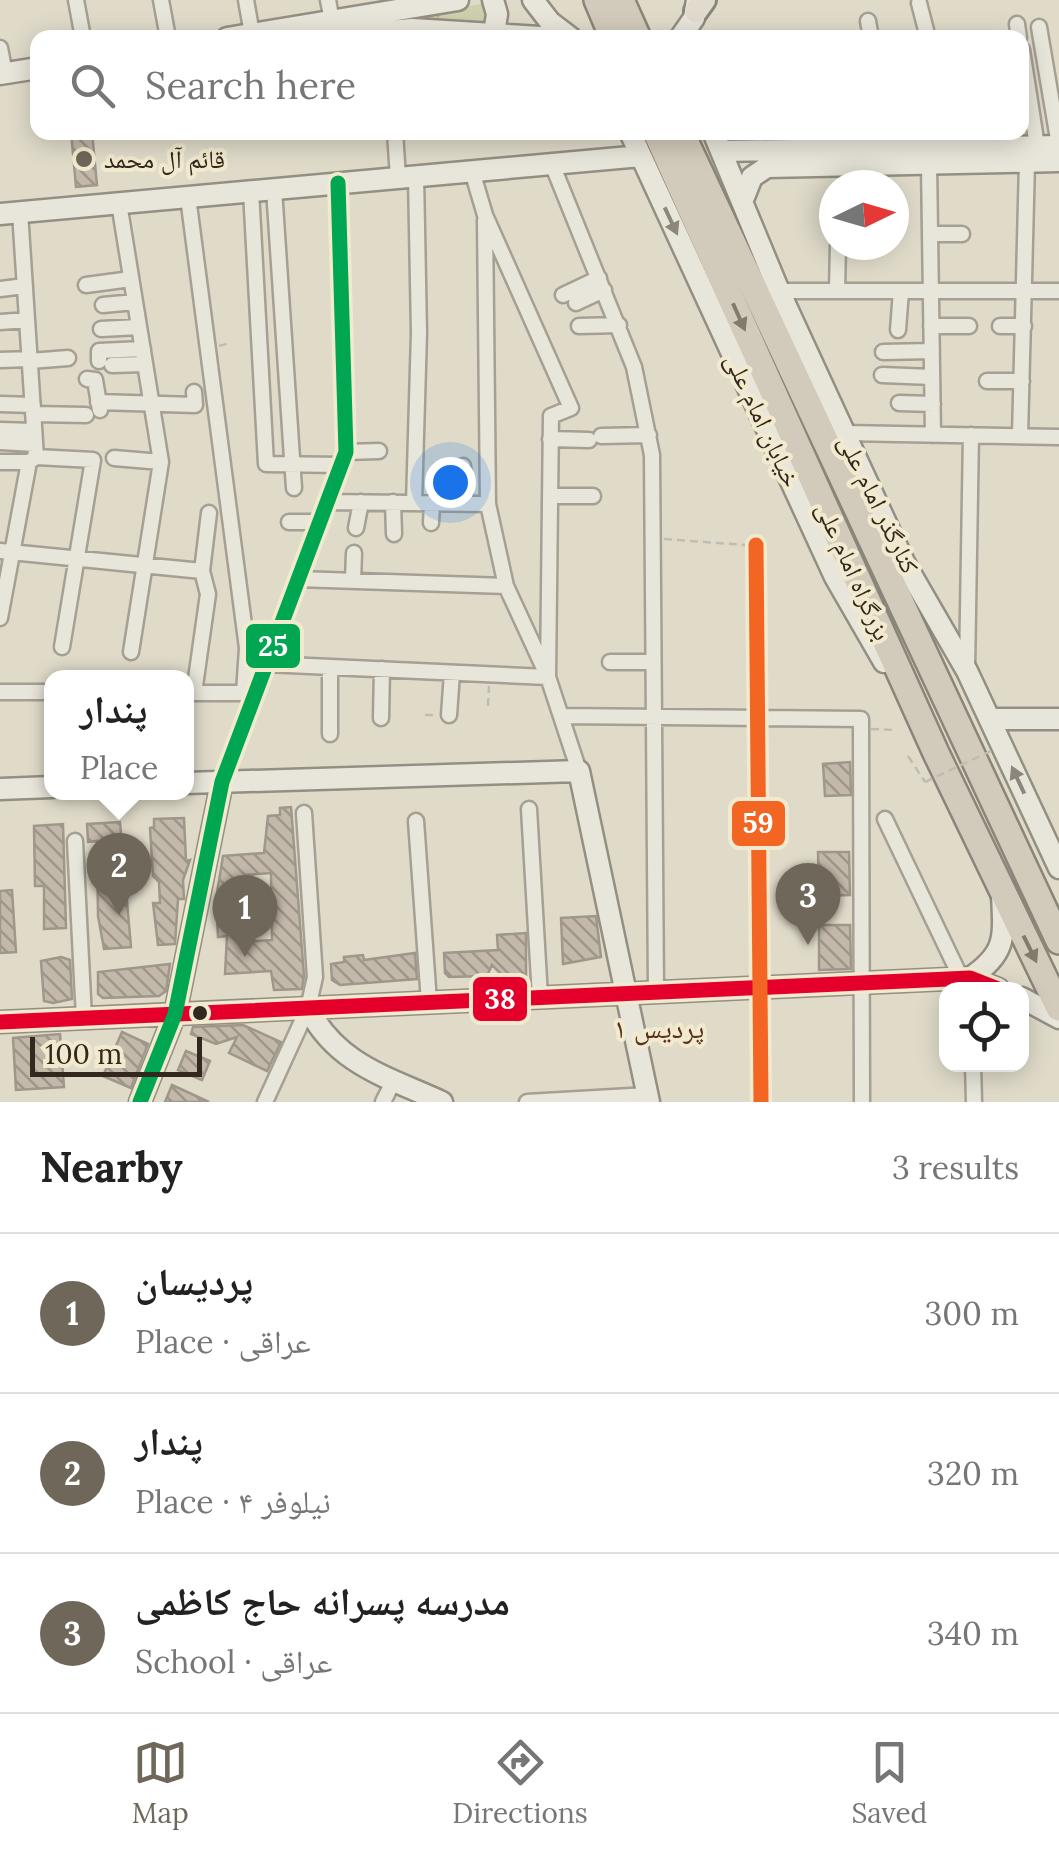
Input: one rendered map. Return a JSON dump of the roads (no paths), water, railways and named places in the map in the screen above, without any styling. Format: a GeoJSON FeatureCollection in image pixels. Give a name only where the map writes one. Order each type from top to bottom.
{"type":"FeatureCollection","features":[{"type":"Feature","properties":{"kind":"highway"},"geometry":{"type":"LineString","coordinates":[[597,0],[610,30]]}},
{"type":"Feature","properties":{"kind":"highway"},"geometry":{"type":"LineString","coordinates":[[621,0],[634,30]]}},
{"type":"Feature","properties":{"kind":"highway","name":"بزرگراه امام علی"},"geometry":{"type":"LineString","coordinates":[[660,140],[936,753],[1059,1008]]}},
{"type":"Feature","properties":{"kind":"highway","name":"بزرگراه امام علی"},"geometry":{"type":"LineString","coordinates":[[685,140],[1059,941]]}},
{"type":"Feature","properties":{"kind":"street"},"geometry":{"type":"LineString","coordinates":[[76,0],[82,30]]}},
{"type":"Feature","properties":{"kind":"street"},"geometry":{"type":"LineString","coordinates":[[160,0],[166,30]]}},
{"type":"Feature","properties":{"kind":"street"},"geometry":{"type":"LineString","coordinates":[[246,0],[251,30]]}},
{"type":"Feature","properties":{"kind":"street"},"geometry":{"type":"LineString","coordinates":[[265,30],[330,10],[458,0]]}},
{"type":"Feature","properties":{"kind":"street"},"geometry":{"type":"LineString","coordinates":[[494,0],[498,14],[495,30]]}},
{"type":"Feature","properties":{"kind":"street"},"geometry":{"type":"LineString","coordinates":[[534,0],[560,30]]}},
{"type":"Feature","properties":{"kind":"street"},"geometry":{"type":"LineString","coordinates":[[919,2],[926,30]]}},
{"type":"Feature","properties":{"kind":"street"},"geometry":{"type":"LineString","coordinates":[[868,21],[870,30]]}},
{"type":"Feature","properties":{"kind":"street"},"geometry":{"type":"LineString","coordinates":[[880,170],[1032,154],[1059,145],[1038,27]]}},
{"type":"Feature","properties":{"kind":"street"},"geometry":{"type":"LineString","coordinates":[[0,48],[2,78]]}},
{"type":"Feature","properties":{"kind":"street"},"geometry":{"type":"LineString","coordinates":[[2,78],[30,70]]}},
{"type":"Feature","properties":{"kind":"street"},"geometry":{"type":"LineString","coordinates":[[2,78],[30,81]]}},
{"type":"Feature","properties":{"kind":"street"},"geometry":{"type":"LineString","coordinates":[[1020,436],[1032,154],[1029,123]]}},
{"type":"Feature","properties":{"kind":"street"},"geometry":{"type":"LineString","coordinates":[[397,140],[407,177],[419,334],[414,502]]}},
{"type":"Feature","properties":{"kind":"street","name":"خیابان امام علی"},"geometry":{"type":"LineString","coordinates":[[634,140],[836,577],[936,753]]}},
{"type":"Feature","properties":{"kind":"street"},"geometry":{"type":"LineString","coordinates":[[742,202],[752,178],[767,159],[887,141],[954,140],[1059,161]]}},
{"type":"Feature","properties":{"kind":"street"},"geometry":{"type":"LineString","coordinates":[[716,142],[819,170]]}},
{"type":"Feature","properties":{"kind":"street","name":"کنارگذر امام علی"},"geometry":{"type":"LineString","coordinates":[[716,142],[779,292],[904,562],[967,671],[1059,868]]}},
{"type":"Feature","properties":{"kind":"street"},"geometry":{"type":"LineString","coordinates":[[0,618],[5,552],[34,449],[25,286],[10,213],[641,156]]}},
{"type":"Feature","properties":{"kind":"street"},"geometry":{"type":"LineString","coordinates":[[552,164],[634,367],[649,435],[656,992]]}},
{"type":"Feature","properties":{"kind":"street"},"geometry":{"type":"LineString","coordinates":[[929,164],[933,435]]}},
{"type":"Feature","properties":{"kind":"street"},"geometry":{"type":"LineString","coordinates":[[472,171],[485,215],[571,408],[551,416],[548,677]]}},
{"type":"Feature","properties":{"kind":"street"},"geometry":{"type":"LineString","coordinates":[[140,1102],[175,1014],[222,782],[249,693],[266,664],[344,458],[338,183]]}},
{"type":"Feature","properties":{"kind":"street"},"geometry":{"type":"LineString","coordinates":[[274,189],[294,488]]}},
{"type":"Feature","properties":{"kind":"street"},"geometry":{"type":"LineString","coordinates":[[252,191],[266,464],[344,458],[378,450]]}},
{"type":"Feature","properties":{"kind":"street"},"geometry":{"type":"LineString","coordinates":[[188,197],[249,693]]}},
{"type":"Feature","properties":{"kind":"street"},"geometry":{"type":"LineString","coordinates":[[119,204],[161,462],[130,652]]}},
{"type":"Feature","properties":{"kind":"street"},"geometry":{"type":"LineString","coordinates":[[485,215],[488,504],[506,586],[548,677],[580,771],[649,1099],[528,1102]]}},
{"type":"Feature","properties":{"kind":"street"},"geometry":{"type":"LineString","coordinates":[[930,234],[962,234]]}},
{"type":"Feature","properties":{"kind":"street"},"geometry":{"type":"LineString","coordinates":[[837,291],[838,260]]}},
{"type":"Feature","properties":{"kind":"street"},"geometry":{"type":"LineString","coordinates":[[86,285],[131,278]]}},
{"type":"Feature","properties":{"kind":"street"},"geometry":{"type":"LineString","coordinates":[[570,299],[601,284]]}},
{"type":"Feature","properties":{"kind":"street"},"geometry":{"type":"LineString","coordinates":[[0,289],[25,286]]}},
{"type":"Feature","properties":{"kind":"street"},"geometry":{"type":"LineString","coordinates":[[898,330],[900,291]]}},
{"type":"Feature","properties":{"kind":"street"},"geometry":{"type":"LineString","coordinates":[[779,292],[1059,291]]}},
{"type":"Feature","properties":{"kind":"street"},"geometry":{"type":"LineString","coordinates":[[103,305],[135,302]]}},
{"type":"Feature","properties":{"kind":"street"},"geometry":{"type":"LineString","coordinates":[[0,322],[28,320]]}},
{"type":"Feature","properties":{"kind":"street"},"geometry":{"type":"LineString","coordinates":[[580,326],[618,325]]}},
{"type":"Feature","properties":{"kind":"street"},"geometry":{"type":"LineString","coordinates":[[932,326],[969,326]]}},
{"type":"Feature","properties":{"kind":"street"},"geometry":{"type":"LineString","coordinates":[[1000,326],[1024,326]]}},
{"type":"Feature","properties":{"kind":"street"},"geometry":{"type":"LineString","coordinates":[[100,328],[139,327]]}},
{"type":"Feature","properties":{"kind":"street"},"geometry":{"type":"LineString","coordinates":[[106,363],[99,350],[144,357]]}},
{"type":"Feature","properties":{"kind":"street"},"geometry":{"type":"LineString","coordinates":[[883,352],[932,351]]}},
{"type":"Feature","properties":{"kind":"street"},"geometry":{"type":"LineString","coordinates":[[0,360],[68,358]]}},
{"type":"Feature","properties":{"kind":"street"},"geometry":{"type":"LineString","coordinates":[[882,375],[932,377]]}},
{"type":"Feature","properties":{"kind":"street"},"geometry":{"type":"LineString","coordinates":[[87,380],[95,380],[95,409]]}},
{"type":"Feature","properties":{"kind":"street"},"geometry":{"type":"LineString","coordinates":[[987,381],[1022,381]]}},
{"type":"Feature","properties":{"kind":"street"},"geometry":{"type":"LineString","coordinates":[[0,404],[33,409],[95,409],[151,403],[195,405],[194,392]]}},
{"type":"Feature","properties":{"kind":"street"},"geometry":{"type":"LineString","coordinates":[[900,403],[932,404]]}},
{"type":"Feature","properties":{"kind":"street"},"geometry":{"type":"LineString","coordinates":[[0,430],[34,449]]}},
{"type":"Feature","properties":{"kind":"street"},"geometry":{"type":"LineString","coordinates":[[845,433],[1059,437]]}},
{"type":"Feature","properties":{"kind":"street"},"geometry":{"type":"LineString","coordinates":[[550,440],[649,435]]}},
{"type":"Feature","properties":{"kind":"street"},"geometry":{"type":"LineString","coordinates":[[967,671],[971,435]]}},
{"type":"Feature","properties":{"kind":"street"},"geometry":{"type":"LineString","coordinates":[[0,442],[93,460],[62,647]]}},
{"type":"Feature","properties":{"kind":"street"},"geometry":{"type":"LineString","coordinates":[[0,462],[34,449]]}},
{"type":"Feature","properties":{"kind":"street"},"geometry":{"type":"LineString","coordinates":[[114,458],[161,462]]}},
{"type":"Feature","properties":{"kind":"street"},"geometry":{"type":"LineString","coordinates":[[463,466],[465,503]]}},
{"type":"Feature","properties":{"kind":"street"},"geometry":{"type":"LineString","coordinates":[[550,496],[593,496]]}},
{"type":"Feature","properties":{"kind":"street"},"geometry":{"type":"LineString","coordinates":[[327,502],[488,504]]}},
{"type":"Feature","properties":{"kind":"street"},"geometry":{"type":"LineString","coordinates":[[356,528],[361,502]]}},
{"type":"Feature","properties":{"kind":"street"},"geometry":{"type":"LineString","coordinates":[[393,502],[394,534]]}},
{"type":"Feature","properties":{"kind":"street"},"geometry":{"type":"LineString","coordinates":[[431,523],[432,503]]}},
{"type":"Feature","properties":{"kind":"street"},"geometry":{"type":"LineString","coordinates":[[194,670],[208,594],[202,571],[209,513]]}},
{"type":"Feature","properties":{"kind":"street"},"geometry":{"type":"LineString","coordinates":[[289,522],[319,522]]}},
{"type":"Feature","properties":{"kind":"street"},"geometry":{"type":"LineString","coordinates":[[756,546],[761,1102]]}},
{"type":"Feature","properties":{"kind":"street"},"geometry":{"type":"LineString","coordinates":[[5,552],[202,571]]}},
{"type":"Feature","properties":{"kind":"street"},"geometry":{"type":"LineString","coordinates":[[353,580],[354,553]]}},
{"type":"Feature","properties":{"kind":"street"},"geometry":{"type":"LineString","coordinates":[[904,562],[963,737]]}},
{"type":"Feature","properties":{"kind":"street"},"geometry":{"type":"LineString","coordinates":[[298,578],[506,586]]}},
{"type":"Feature","properties":{"kind":"street"},"geometry":{"type":"LineString","coordinates":[[610,662],[653,662]]}},
{"type":"Feature","properties":{"kind":"street"},"geometry":{"type":"LineString","coordinates":[[266,664],[548,677]]}},
{"type":"Feature","properties":{"kind":"street"},"geometry":{"type":"LineString","coordinates":[[330,667],[330,734]]}},
{"type":"Feature","properties":{"kind":"street"},"geometry":{"type":"LineString","coordinates":[[381,718],[382,670]]}},
{"type":"Feature","properties":{"kind":"street"},"geometry":{"type":"LineString","coordinates":[[449,715],[452,673]]}},
{"type":"Feature","properties":{"kind":"street"},"geometry":{"type":"LineString","coordinates":[[0,692],[44,692]]}},
{"type":"Feature","properties":{"kind":"street"},"geometry":{"type":"LineString","coordinates":[[194,692],[249,693]]}},
{"type":"Feature","properties":{"kind":"street"},"geometry":{"type":"LineString","coordinates":[[562,716],[757,717],[861,724],[862,1102]]}},
{"type":"Feature","properties":{"kind":"street"},"geometry":{"type":"LineString","coordinates":[[990,719],[1059,719]]}},
{"type":"Feature","properties":{"kind":"street"},"geometry":{"type":"LineString","coordinates":[[194,783],[580,771]]}},
{"type":"Feature","properties":{"kind":"street"},"geometry":{"type":"LineString","coordinates":[[0,789],[44,787]]}},
{"type":"Feature","properties":{"kind":"street"},"geometry":{"type":"LineString","coordinates":[[529,810],[540,998]]}},
{"type":"Feature","properties":{"kind":"street"},"geometry":{"type":"LineString","coordinates":[[266,1102],[308,1008],[315,977],[304,813]]}},
{"type":"Feature","properties":{"kind":"street"},"geometry":{"type":"LineString","coordinates":[[885,819],[967,982],[994,962],[1000,952],[1002,891]]}},
{"type":"Feature","properties":{"kind":"street"},"geometry":{"type":"LineString","coordinates":[[416,821],[429,1002]]}},
{"type":"Feature","properties":{"kind":"street"},"geometry":{"type":"LineString","coordinates":[[75,841],[84,1018]]}},
{"type":"Feature","properties":{"kind":"street"},"geometry":{"type":"LineString","coordinates":[[0,1022],[939,982]]}},
{"type":"Feature","properties":{"kind":"street"},"geometry":{"type":"LineString","coordinates":[[1029,1002],[1059,1018]]}},
{"type":"Feature","properties":{"kind":"street"},"geometry":{"type":"LineString","coordinates":[[308,1008],[322,1036],[347,1058],[442,1102]]}},
{"type":"Feature","properties":{"kind":"street"},"geometry":{"type":"LineString","coordinates":[[973,1072],[974,1102]]}},
{"type":"Feature","properties":{"kind":"street"},"geometry":{"type":"LineString","coordinates":[[383,1102],[394,1080]]}},
{"type":"Feature","properties":{"kind":"place","name":"قائم آل محمد"},"geometry":{"type":"Point","coordinates":[84,159]}},
{"type":"Feature","properties":{"kind":"place","name":"پندار"},"geometry":{"type":"Point","coordinates":[119,915]}},
{"type":"Feature","properties":{"kind":"place","name":"مدرسه پسرانه حاج کاظمی"},"geometry":{"type":"Point","coordinates":[808,945]}},
{"type":"Feature","properties":{"kind":"place","name":"پردیسان"},"geometry":{"type":"Point","coordinates":[245,957]}},
{"type":"Feature","properties":{"kind":"district","name":"پردیس ۱"},"geometry":{"type":"Point","coordinates":[659,1028]}}]}
